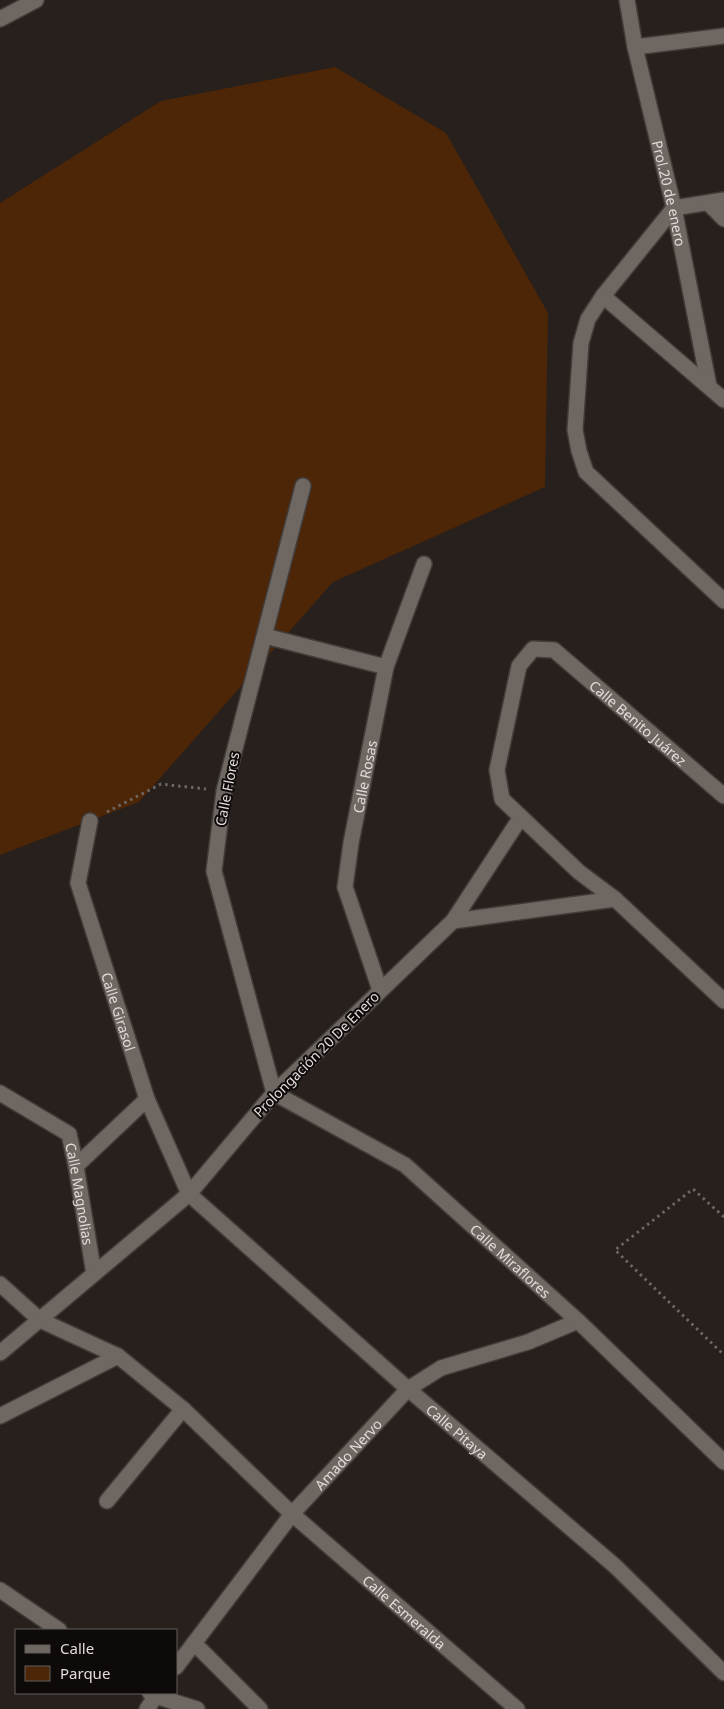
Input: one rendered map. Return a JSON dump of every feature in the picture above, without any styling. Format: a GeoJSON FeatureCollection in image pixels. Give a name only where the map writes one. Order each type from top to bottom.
{"type":"FeatureCollection","features":[{"type":"Feature","properties":{"kind":"street"},"geometry":{"type":"LineString","coordinates":[[0,19],[36,0]]}},
{"type":"Feature","properties":{"kind":"street","name":"Prol.20 de enero"},"geometry":{"type":"LineString","coordinates":[[627,0],[636,47],[674,208],[709,386]]}},
{"type":"Feature","properties":{"kind":"street"},"geometry":{"type":"LineString","coordinates":[[636,47],[724,36]]}},
{"type":"Feature","properties":{"kind":"street"},"geometry":{"type":"LineString","coordinates":[[724,200],[674,208],[603,296],[588,319],[581,343],[575,430],[586,472],[724,601]]}},
{"type":"Feature","properties":{"kind":"street"},"geometry":{"type":"LineString","coordinates":[[708,203],[724,219]]}},
{"type":"Feature","properties":{"kind":"street"},"geometry":{"type":"LineString","coordinates":[[603,296],[724,400]]}},
{"type":"Feature","properties":{"kind":"street","name":"Calle Flores"},"geometry":{"type":"LineString","coordinates":[[274,1093],[214,871],[224,791],[303,486]]}},
{"type":"Feature","properties":{"kind":"street","name":"Calle Rosas"},"geometry":{"type":"LineString","coordinates":[[380,990],[345,887],[351,843],[386,667],[424,564]]}},
{"type":"Feature","properties":{"kind":"street"},"geometry":{"type":"LineString","coordinates":[[265,636],[386,667]]}},
{"type":"Feature","properties":{"kind":"street","name":"Calle Benito Juárez"},"geometry":{"type":"LineString","coordinates":[[521,817],[502,799],[497,770],[519,666],[533,649],[554,650],[724,796]]}},
{"type":"Feature","properties":{"kind":"street"},"geometry":{"type":"LineString","coordinates":[[521,817],[579,872],[615,899],[724,1002]]}},
{"type":"Feature","properties":{"kind":"street","name":"Prolongación 20 De Enero"},"geometry":{"type":"LineString","coordinates":[[0,1353],[189,1194],[274,1093],[452,921],[521,817]]}},
{"type":"Feature","properties":{"kind":"street","name":"Calle Girasol"},"geometry":{"type":"LineString","coordinates":[[90,821],[78,883],[147,1100],[189,1194]]}},
{"type":"Feature","properties":{"kind":"street"},"geometry":{"type":"LineString","coordinates":[[452,921],[615,899]]}},
{"type":"Feature","properties":{"kind":"street","name":"Calle Magnolias"},"geometry":{"type":"LineString","coordinates":[[0,1093],[69,1134],[94,1274]]}},
{"type":"Feature","properties":{"kind":"street","name":"Calle Miraflores"},"geometry":{"type":"LineString","coordinates":[[274,1093],[405,1164],[578,1321],[724,1462]]}},
{"type":"Feature","properties":{"kind":"street"},"geometry":{"type":"LineString","coordinates":[[76,1166],[147,1100]]}},
{"type":"Feature","properties":{"kind":"street","name":"Calle Pitaya"},"geometry":{"type":"LineString","coordinates":[[189,1194],[408,1388],[615,1566],[724,1673]]}},
{"type":"Feature","properties":{"kind":"street","name":"Calle Esmeralda"},"geometry":{"type":"LineString","coordinates":[[0,1284],[40,1320],[118,1356],[183,1409],[292,1514],[517,1709]]}},
{"type":"Feature","properties":{"kind":"street","name":"Amado Nervo"},"geometry":{"type":"LineString","coordinates":[[178,1664],[292,1514],[408,1388],[441,1368],[528,1342],[578,1321]]}},
{"type":"Feature","properties":{"kind":"street"},"geometry":{"type":"LineString","coordinates":[[0,1416],[118,1356]]}},
{"type":"Feature","properties":{"kind":"street"},"geometry":{"type":"LineString","coordinates":[[106,1501],[183,1409]]}},
{"type":"Feature","properties":{"kind":"street"},"geometry":{"type":"LineString","coordinates":[[0,1590],[58,1629]]}},
{"type":"Feature","properties":{"kind":"street"},"geometry":{"type":"LineString","coordinates":[[194,1643],[260,1709]]}},
{"type":"Feature","properties":{"kind":"street"},"geometry":{"type":"LineString","coordinates":[[153,1698],[197,1709]]}},
{"type":"Feature","properties":{"kind":"path"},"geometry":{"type":"LineString","coordinates":[[90,821],[161,784],[224,791]]}},
{"type":"Feature","properties":{"kind":"path"},"geometry":{"type":"LineString","coordinates":[[724,1218],[693,1189],[615,1250],[724,1355]]}},
{"type":"Feature","properties":{"kind":"green space"},"geometry":{"type":"Polygon","coordinates":[[[335,67],[446,133],[548,313],[545,487],[333,582],[139,802],[0,855],[0,203],[161,101],[335,67]]]}}]}
